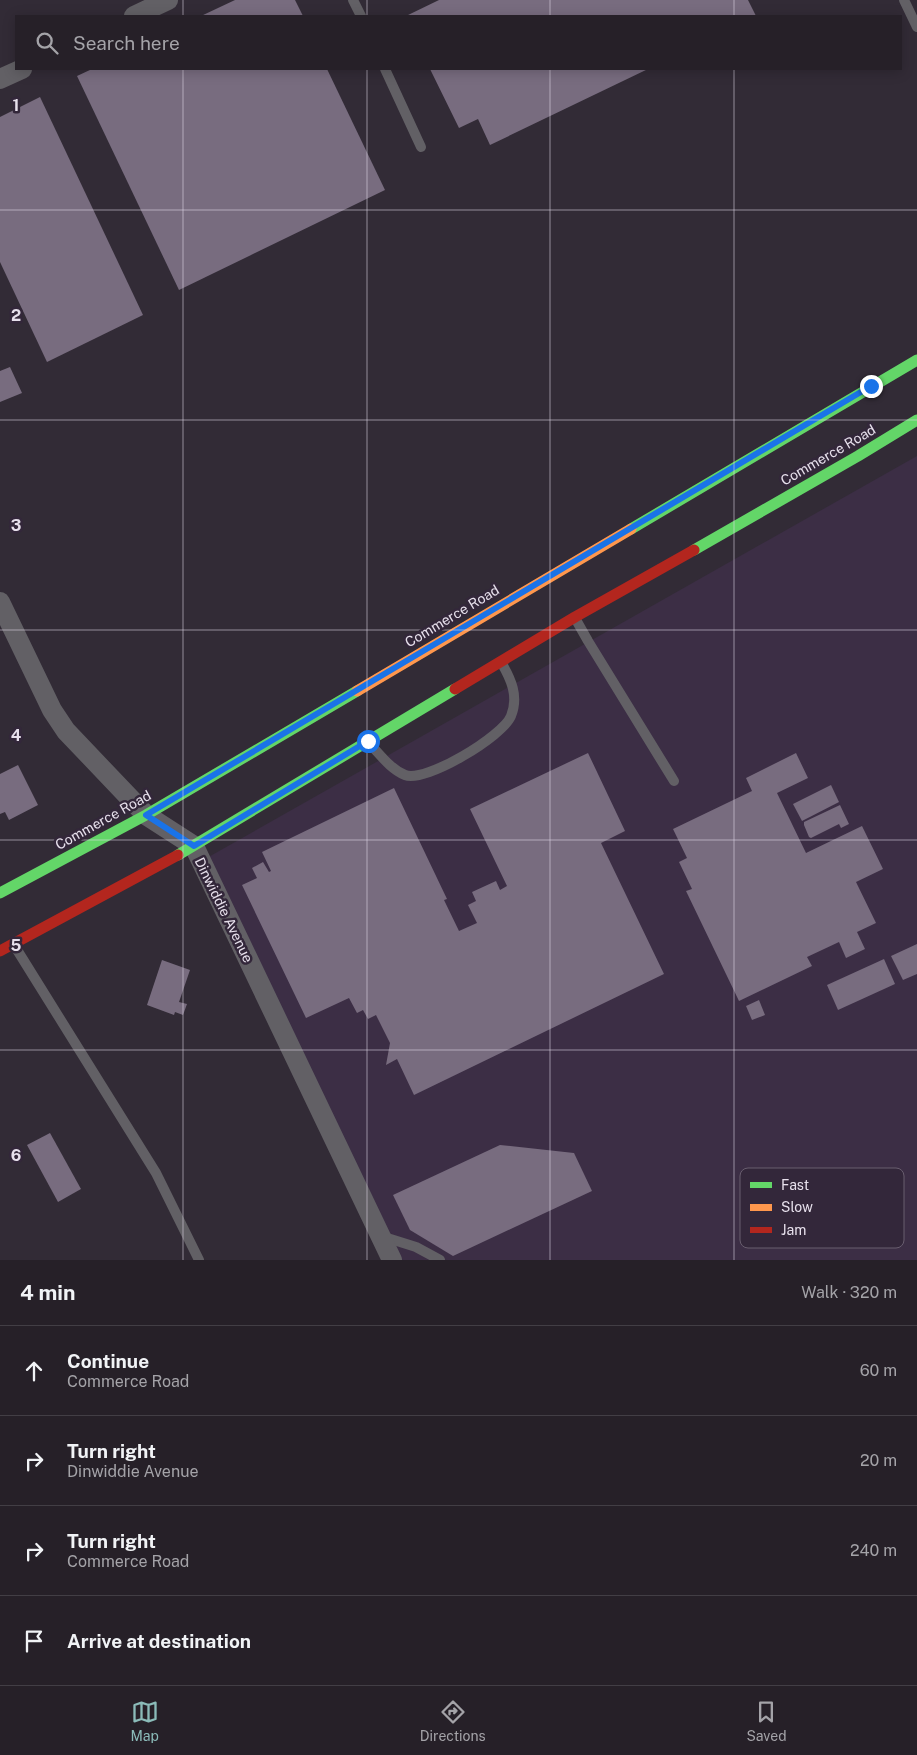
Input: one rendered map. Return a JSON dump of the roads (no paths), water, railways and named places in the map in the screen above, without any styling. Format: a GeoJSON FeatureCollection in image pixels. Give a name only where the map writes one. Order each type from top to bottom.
{"type":"FeatureCollection","features":[{"type":"Feature","properties":{"kind":"main road","name":"Commerce Road"},"geometry":{"type":"LineString","coordinates":[[0,893],[146,815],[917,360]]}},
{"type":"Feature","properties":{"kind":"main road","name":"Commerce Road"},"geometry":{"type":"LineString","coordinates":[[0,951],[194,846],[500,661],[917,420]]}},
{"type":"Feature","properties":{"kind":"street"},"geometry":{"type":"LineString","coordinates":[[136,15],[168,0]]}},
{"type":"Feature","properties":{"kind":"street"},"geometry":{"type":"LineString","coordinates":[[0,79],[20,70]]}},
{"type":"Feature","properties":{"kind":"street","name":"Dinwiddie Avenue"},"geometry":{"type":"LineString","coordinates":[[0,602],[58,720],[78,745],[146,815],[194,846],[392,1260]]}},
{"type":"Feature","properties":{"kind":"lane"},"geometry":{"type":"LineString","coordinates":[[353,0],[360,15]]}},
{"type":"Feature","properties":{"kind":"lane"},"geometry":{"type":"LineString","coordinates":[[904,0],[917,27]]}},
{"type":"Feature","properties":{"kind":"lane"},"geometry":{"type":"LineString","coordinates":[[385,70],[421,147]]}},
{"type":"Feature","properties":{"kind":"lane"},"geometry":{"type":"LineString","coordinates":[[575,617],[588,642],[674,781]]}},
{"type":"Feature","properties":{"kind":"lane"},"geometry":{"type":"LineString","coordinates":[[368,741],[387,763],[406,776],[420,775],[453,762],[504,728],[511,716],[514,690],[500,661]]}},
{"type":"Feature","properties":{"kind":"lane"},"geometry":{"type":"LineString","coordinates":[[13,944],[156,1172],[199,1260]]}},
{"type":"Feature","properties":{"kind":"lane"},"geometry":{"type":"LineString","coordinates":[[381,1236],[416,1247],[440,1260]]}}]}
